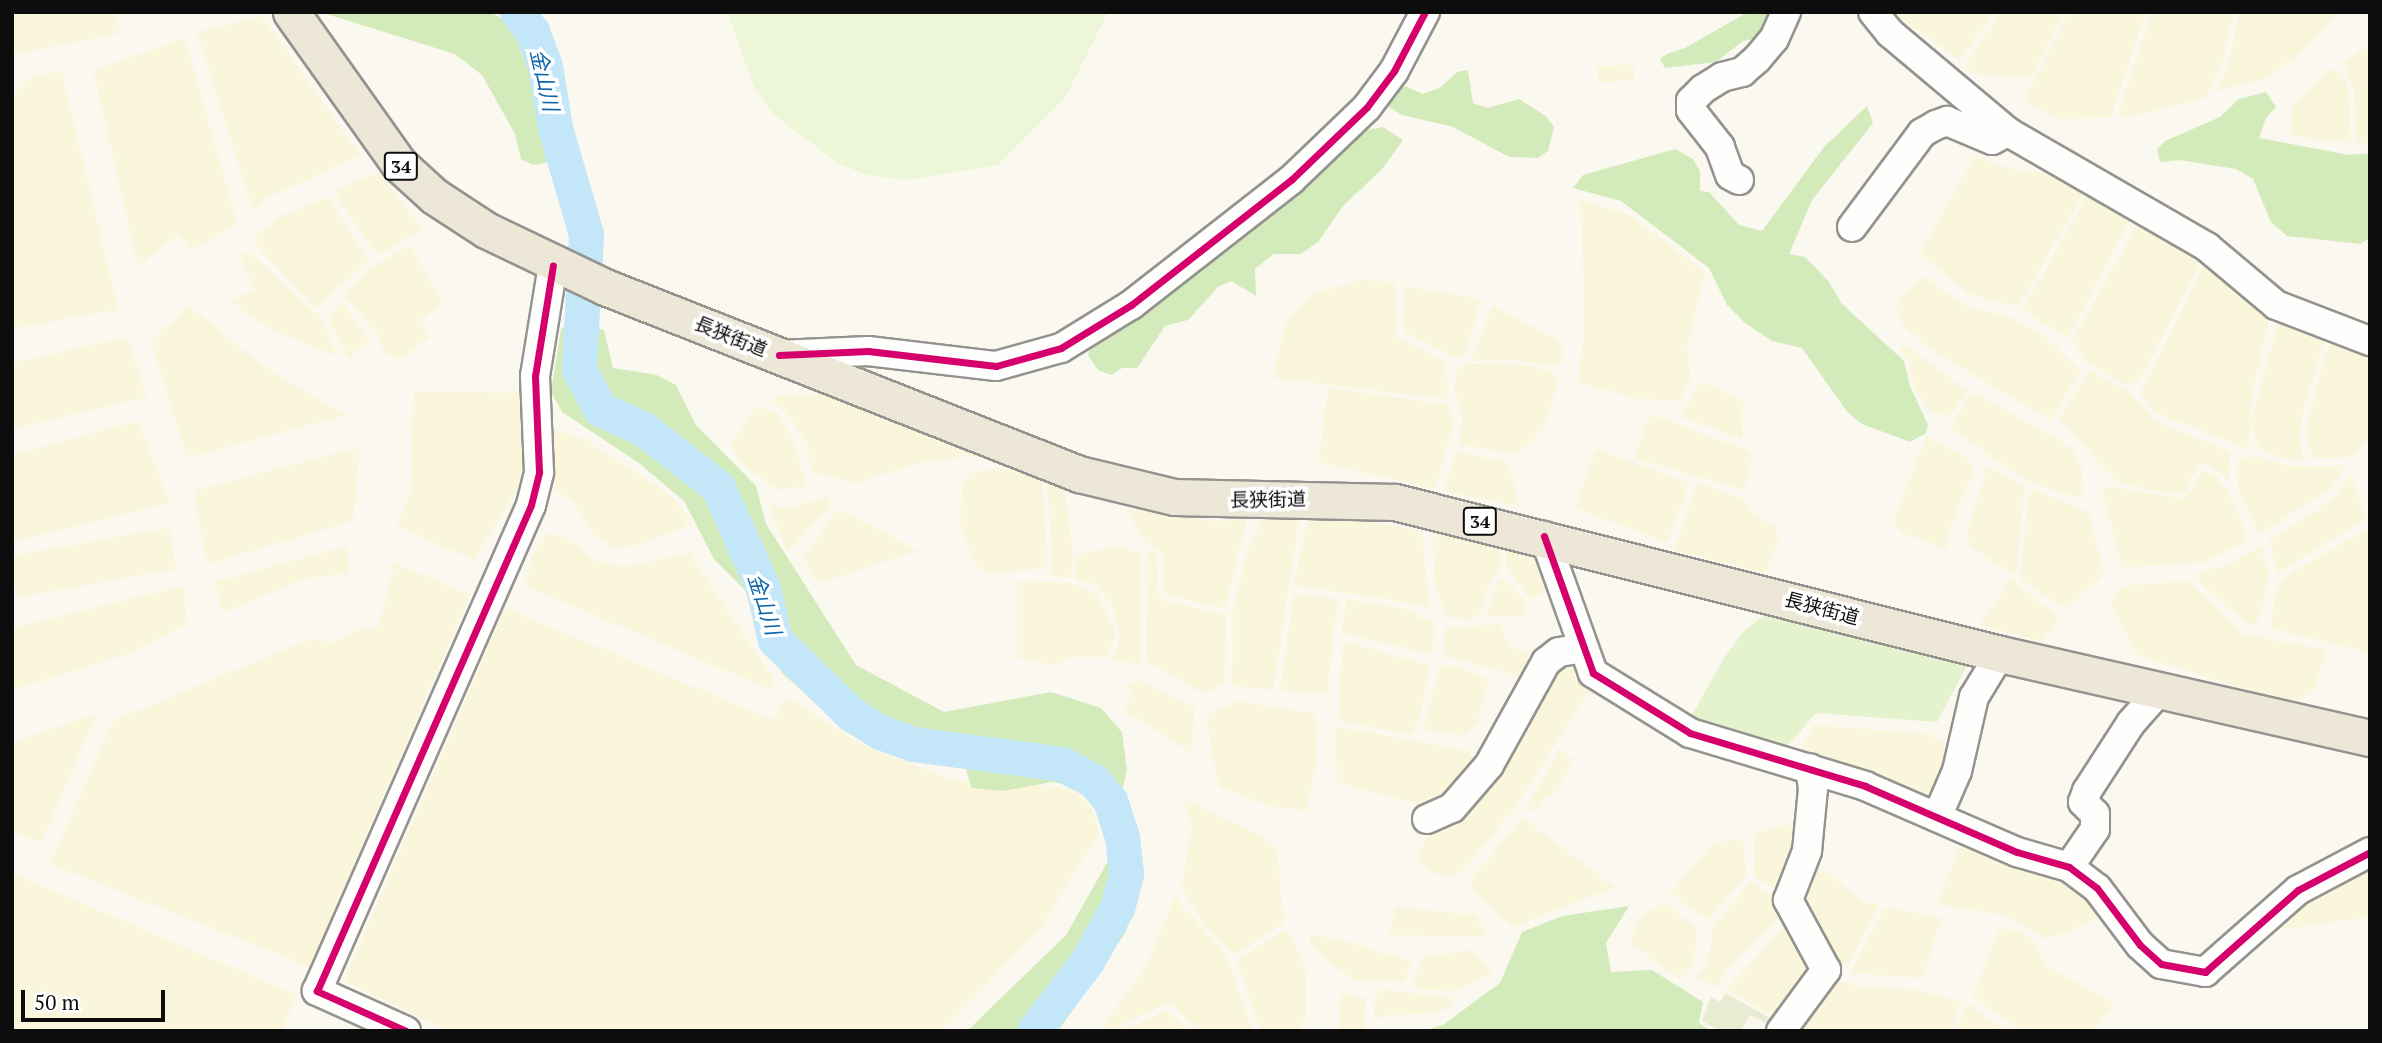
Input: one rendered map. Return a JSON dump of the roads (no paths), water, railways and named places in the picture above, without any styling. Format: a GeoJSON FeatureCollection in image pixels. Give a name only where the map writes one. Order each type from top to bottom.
{"type":"FeatureCollection","features":[{"type":"Feature","properties":{"kind":"main road","name":"長狭街道"},"geometry":{"type":"LineString","coordinates":[[292,12],[406,171],[474,223],[605,288],[1079,474],[1140,491],[1212,499],[1375,499],[1544,536],[2000,654],[2370,738]]}},
{"type":"Feature","properties":{"kind":"street"},"geometry":{"type":"LineString","coordinates":[[779,355],[868,351],[996,366],[1061,348],[1131,304],[1291,180],[1367,107],[1394,71],[1425,12]]}},
{"type":"Feature","properties":{"kind":"street"},"geometry":{"type":"LineString","coordinates":[[1739,180],[1730,175],[1720,146],[1691,110],[1691,101],[1712,83],[1742,72],[1756,59],[1774,39],[1786,12]]}},
{"type":"Feature","properties":{"kind":"street"},"geometry":{"type":"LineString","coordinates":[[1873,12],[1890,33],[2008,132],[2207,247],[2276,305],[2370,341]]}},
{"type":"Feature","properties":{"kind":"street"},"geometry":{"type":"LineString","coordinates":[[1852,226],[1922,133],[1947,121],[1992,140],[2008,132]]}},
{"type":"Feature","properties":{"kind":"street"},"geometry":{"type":"LineString","coordinates":[[406,1031],[317,991],[531,505],[539,472],[535,376],[556,266]]}},
{"type":"Feature","properties":{"kind":"street"},"geometry":{"type":"LineString","coordinates":[[1544,536],[1593,673],[1690,733],[1811,768],[1937,817],[2017,852],[2069,867],[2097,888],[2140,944],[2161,964],[2205,972],[2298,890],[2370,852]]}},
{"type":"Feature","properties":{"kind":"street"},"geometry":{"type":"LineString","coordinates":[[1427,819],[1452,808],[1489,765],[1546,662],[1559,652],[1583,648]]}},
{"type":"Feature","properties":{"kind":"street"},"geometry":{"type":"LineString","coordinates":[[1937,817],[1956,771],[1974,697],[2000,654]]}},
{"type":"Feature","properties":{"kind":"street"},"geometry":{"type":"LineString","coordinates":[[2069,867],[2095,829],[2095,814],[2083,802],[2087,791],[2131,723],[2160,690]]}},
{"type":"Feature","properties":{"kind":"street"},"geometry":{"type":"LineString","coordinates":[[1781,1031],[1826,970],[1788,900],[1807,851],[1813,789],[1811,768]]}},
{"type":"Feature","properties":{"kind":"waterway","name":"金山川"},"geometry":{"type":"LineString","coordinates":[[517,12],[532,31],[545,66],[555,128],[586,234],[579,369],[600,409],[645,430],[718,487],[763,588],[775,640],[851,714],[880,732],[913,744],[1062,764],[1094,781],[1110,800],[1122,836],[1126,875],[1117,908],[1087,961],[1034,1031]]}}]}
